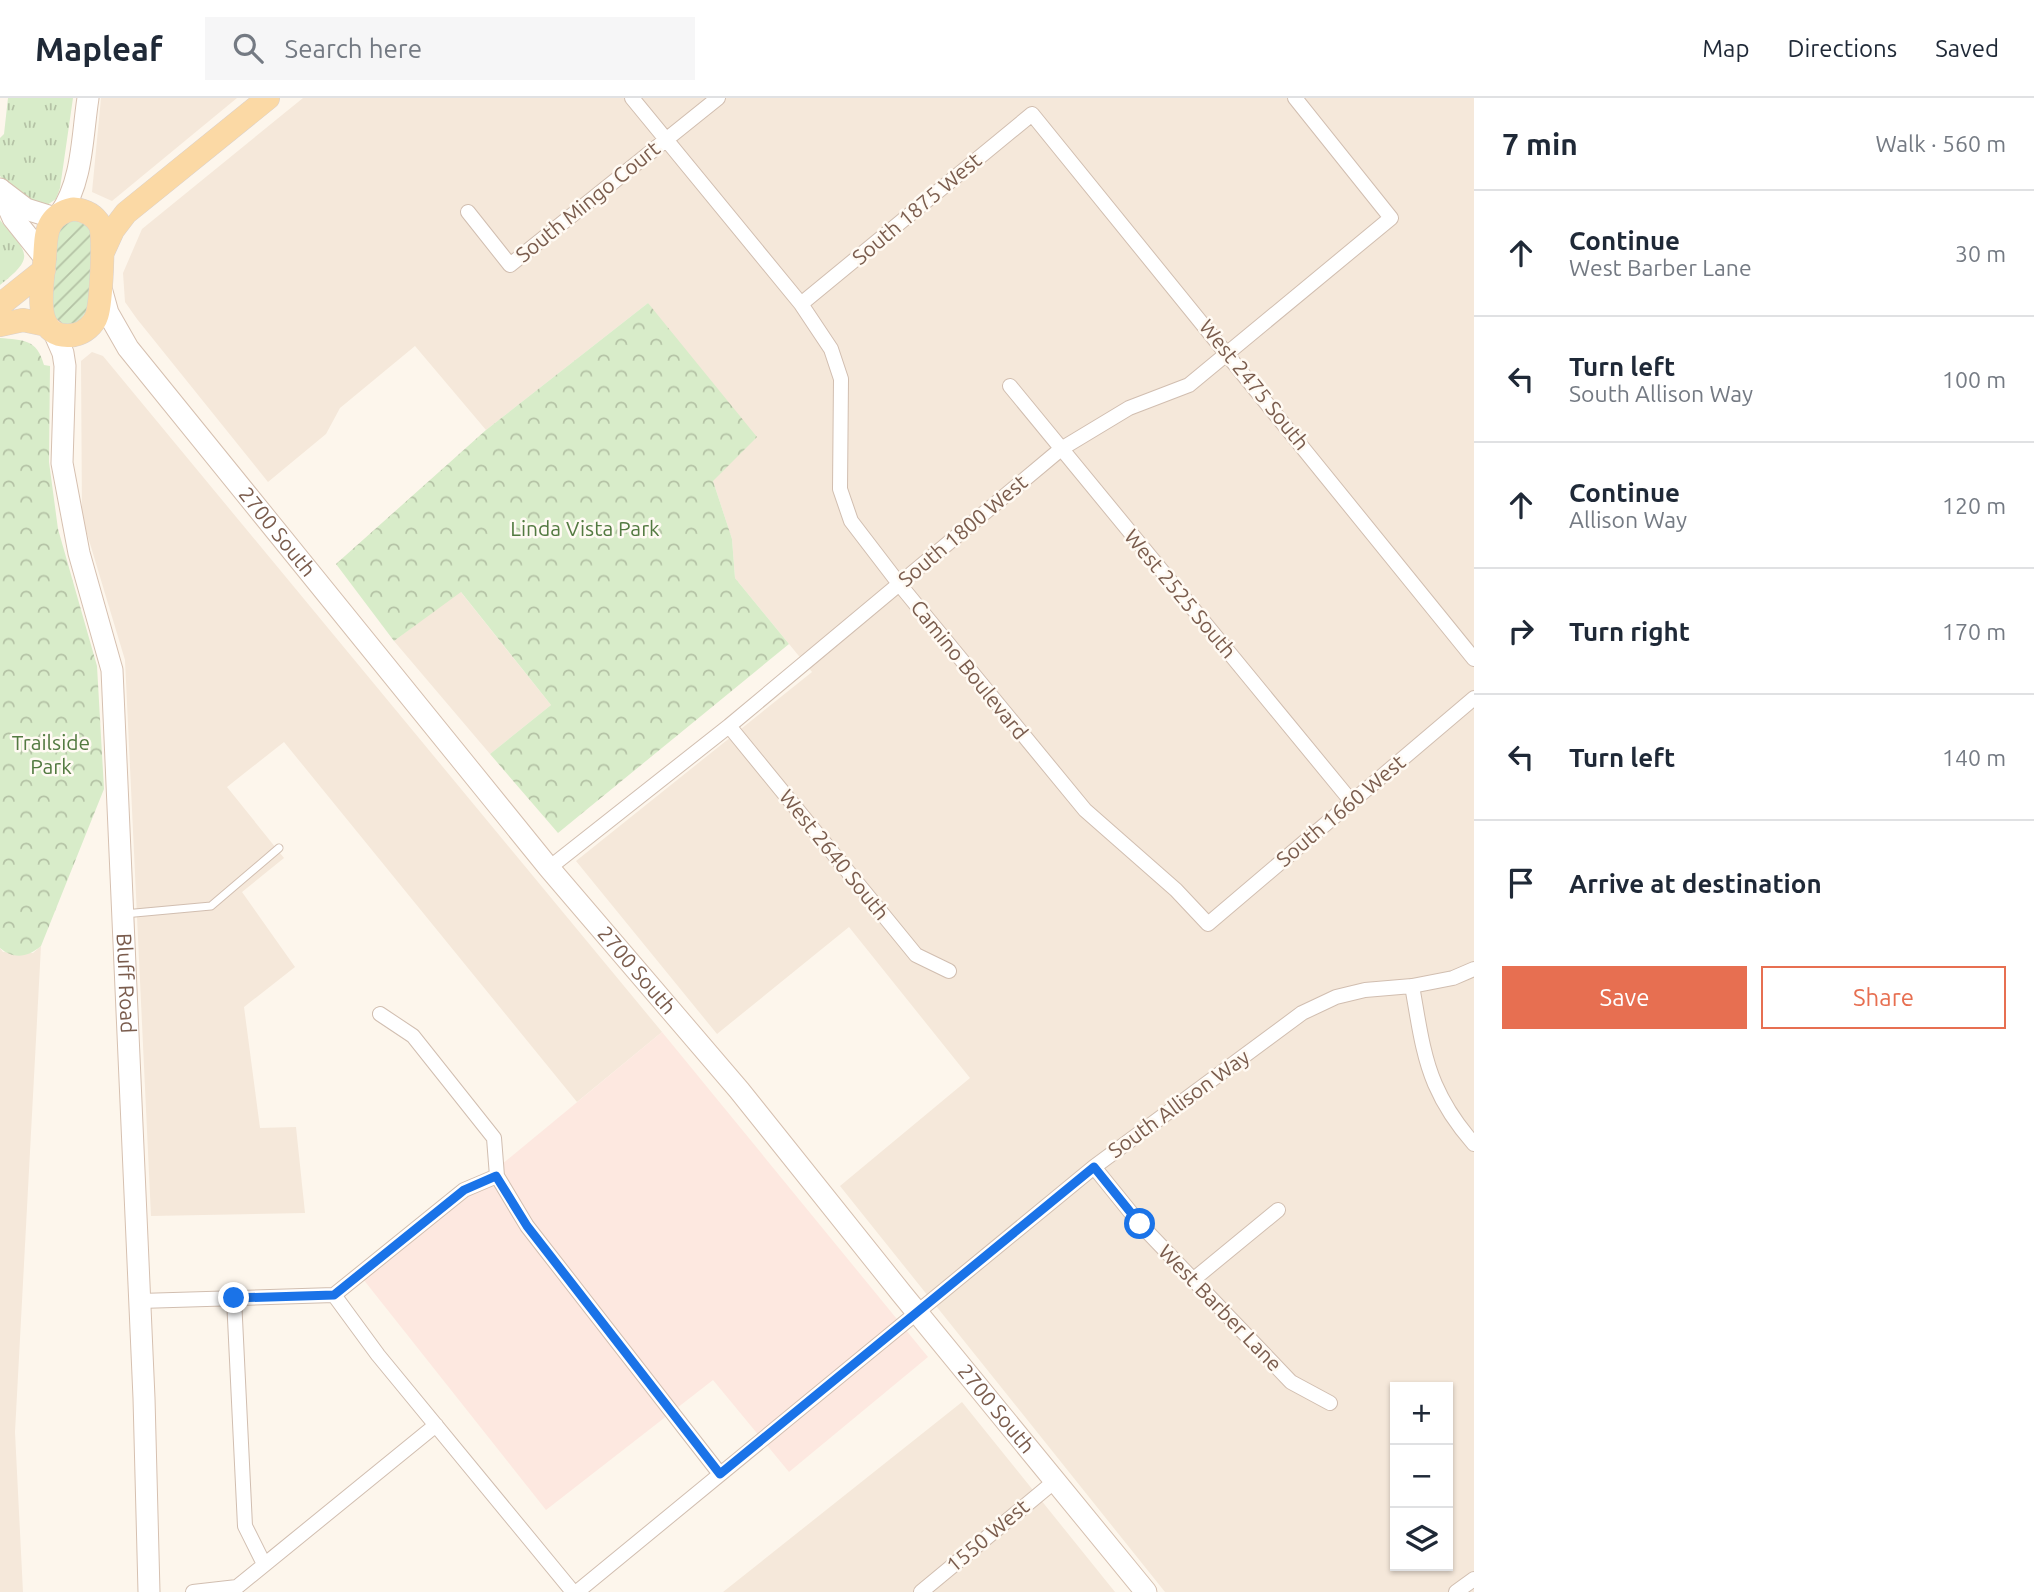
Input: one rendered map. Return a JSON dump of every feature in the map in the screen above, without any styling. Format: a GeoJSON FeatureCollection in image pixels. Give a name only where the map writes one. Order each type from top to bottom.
{"type":"FeatureCollection","features":[{"type":"Feature","properties":{"kind":"main road"},"geometry":{"type":"LineString","coordinates":[[50,327],[43,319],[40,305],[48,230],[70,198],[77,176],[88,98]]}},
{"type":"Feature","properties":{"kind":"main road"},"geometry":{"type":"LineString","coordinates":[[102,254],[113,230],[126,213],[268,98]]}},
{"type":"Feature","properties":{"kind":"main road"},"geometry":{"type":"LineString","coordinates":[[0,325],[23,320],[50,327],[66,335],[85,331],[97,315],[103,233],[80,195],[77,176]]}},
{"type":"Feature","properties":{"kind":"main road"},"geometry":{"type":"LineString","coordinates":[[0,189],[26,209],[57,216],[73,209],[108,216],[126,213]]}},
{"type":"Feature","properties":{"kind":"main road"},"geometry":{"type":"LineString","coordinates":[[0,189],[13,218],[44,264]]}},
{"type":"Feature","properties":{"kind":"main road"},"geometry":{"type":"LineString","coordinates":[[0,305],[44,264]]}},
{"type":"Feature","properties":{"kind":"main road","name":"2700 South"},"geometry":{"type":"LineString","coordinates":[[100,282],[108,313],[128,348],[549,868],[739,1090],[1146,1592]]}},
{"type":"Feature","properties":{"kind":"main road","name":"Bluff Road"},"geometry":{"type":"LineString","coordinates":[[50,327],[63,353],[65,379],[62,463],[79,553],[112,670],[140,1301],[149,1592]]}},
{"type":"Feature","properties":{"kind":"main road","name":"2700 South"},"geometry":{"type":"LineString","coordinates":[[85,331],[112,337],[128,348]]}},
{"type":"Feature","properties":{"kind":"main road","name":"Bluff Road"},"geometry":{"type":"LineString","coordinates":[[65,379],[70,357],[85,331]]}},
{"type":"Feature","properties":{"kind":"street","name":"Camino Boulevard"},"geometry":{"type":"LineString","coordinates":[[632,98],[801,304],[831,349],[841,379],[840,489],[851,521],[900,585],[1085,810],[1176,890],[1208,925]]}},
{"type":"Feature","properties":{"kind":"street","name":"South Mingo Court"},"geometry":{"type":"LineString","coordinates":[[468,212],[510,265],[718,98]]}},
{"type":"Feature","properties":{"kind":"street","name":"South 1800 West"},"geometry":{"type":"LineString","coordinates":[[549,868],[729,726],[1061,449],[1129,408],[1189,385],[1391,218],[1295,98]]}},
{"type":"Feature","properties":{"kind":"street","name":"South 1875 West"},"geometry":{"type":"LineString","coordinates":[[801,304],[1032,114]]}},
{"type":"Feature","properties":{"kind":"street","name":"West 2475 South"},"geometry":{"type":"LineString","coordinates":[[1032,114],[1474,659]]}},
{"type":"Feature","properties":{"kind":"street","name":"West 2525 South"},"geometry":{"type":"LineString","coordinates":[[1010,386],[1351,801]]}},
{"type":"Feature","properties":{"kind":"street","name":"South 1660 West"},"geometry":{"type":"LineString","coordinates":[[1208,925],[1474,698]]}},
{"type":"Feature","properties":{"kind":"street","name":"West 2640 South"},"geometry":{"type":"LineString","coordinates":[[729,726],[916,955],[949,971]]}},
{"type":"Feature","properties":{"kind":"street","name":"South Allison Way"},"geometry":{"type":"LineString","coordinates":[[575,1592],[1094,1167],[1302,1013],[1336,997],[1366,990],[1412,986],[1453,978],[1474,969]]}},
{"type":"Feature","properties":{"kind":"street"},"geometry":{"type":"LineString","coordinates":[[1412,986],[1434,1083],[1460,1128],[1474,1144]]}},
{"type":"Feature","properties":{"kind":"street"},"geometry":{"type":"LineString","coordinates":[[380,1014],[413,1036],[494,1138],[496,1176],[527,1226],[720,1474]]}},
{"type":"Feature","properties":{"kind":"street","name":"West Barber Lane"},"geometry":{"type":"LineString","coordinates":[[1094,1167],[1140,1224],[1291,1382],[1330,1403]]}},
{"type":"Feature","properties":{"kind":"street"},"geometry":{"type":"LineString","coordinates":[[140,1301],[334,1295],[464,1190],[496,1176]]}},
{"type":"Feature","properties":{"kind":"street"},"geometry":{"type":"LineString","coordinates":[[1194,1279],[1278,1210]]}},
{"type":"Feature","properties":{"kind":"street"},"geometry":{"type":"LineString","coordinates":[[334,1295],[378,1355],[575,1592]]}},
{"type":"Feature","properties":{"kind":"street"},"geometry":{"type":"LineString","coordinates":[[234,1298],[245,1526],[264,1564]]}},
{"type":"Feature","properties":{"kind":"street"},"geometry":{"type":"LineString","coordinates":[[193,1592],[237,1587],[436,1425]]}},
{"type":"Feature","properties":{"kind":"street","name":"1550 West"},"geometry":{"type":"LineString","coordinates":[[921,1592],[1055,1481]]}},
{"type":"Feature","properties":{"kind":"street"},"geometry":{"type":"LineString","coordinates":[[1456,1592],[1474,1579]]}},
{"type":"Feature","properties":{"kind":"lane"},"geometry":{"type":"LineString","coordinates":[[123,914],[211,906],[279,848]]}},
{"type":"Feature","properties":{"kind":"shaded area"},"geometry":{"type":"Polygon","coordinates":[[[101,98],[237,98],[112,201],[92,192],[101,98]]]}},
{"type":"Feature","properties":{"kind":"shaded area"},"geometry":{"type":"Polygon","coordinates":[[[303,98],[1474,98],[1474,1592],[1165,1592],[840,1186],[970,1078],[849,927],[717,1034],[576,861],[812,672],[735,578],[732,539],[648,303],[486,430],[415,346],[340,408],[326,434],[268,482],[125,302],[123,273],[142,229],[303,98]]]}},
{"type":"Feature","properties":{"kind":"shaded area"},"geometry":{"type":"Polygon","coordinates":[[[92,352],[103,356],[662,1032],[577,1102],[284,742],[227,787],[284,858],[242,892],[295,967],[244,1007],[260,1128],[296,1127],[305,1213],[151,1216],[125,660],[82,517],[81,361],[92,352]]]}},
{"type":"Feature","properties":{"kind":"shaded area"},"geometry":{"type":"Polygon","coordinates":[[[460,591],[551,705],[490,754],[394,641],[460,591]]]}},
{"type":"Feature","properties":{"kind":"shaded area"},"geometry":{"type":"Polygon","coordinates":[[[41,946],[15,1432],[23,1592],[0,1592],[0,948],[3,952],[33,953],[41,946]]]}},
{"type":"Feature","properties":{"kind":"shaded area"},"geometry":{"type":"Polygon","coordinates":[[[662,1032],[928,1357],[789,1472],[713,1380],[546,1510],[363,1279],[662,1032]]]}},
{"type":"Feature","properties":{"kind":"shaded area"},"geometry":{"type":"Polygon","coordinates":[[[962,1402],[1115,1592],[723,1592],[962,1402]]]}},
{"type":"Feature","properties":{"kind":"green space"},"geometry":{"type":"Polygon","coordinates":[[[8,98],[73,98],[60,188],[56,199],[44,207],[16,193],[0,176],[0,138],[4,134],[8,98]]]}},
{"type":"Feature","properties":{"kind":"green space"},"geometry":{"type":"Polygon","coordinates":[[[0,220],[21,247],[24,260],[0,285],[0,220]]]}},
{"type":"Feature","properties":{"kind":"green space"},"geometry":{"type":"Polygon","coordinates":[[[72,220],[87,225],[93,235],[88,309],[78,323],[67,325],[57,321],[50,306],[56,235],[62,225],[72,220]]]}},
{"type":"Feature","properties":{"kind":"green space","name":"Linda Vista Park"},"geometry":{"type":"Polygon","coordinates":[[[648,303],[757,437],[713,481],[732,539],[735,578],[789,644],[558,833],[490,754],[551,705],[461,592],[394,641],[336,564],[486,430],[648,303]]]}},
{"type":"Feature","properties":{"kind":"green space","name":"Trailside Park"},"geometry":{"type":"Polygon","coordinates":[[[0,338],[28,342],[37,350],[44,365],[50,366],[49,462],[58,529],[97,666],[104,789],[41,946],[21,956],[0,948],[0,338]]]}},
{"type":"Feature","properties":{"kind":"route"},"geometry":{"type":"LineString","coordinates":[[234,1298],[334,1295],[464,1190],[496,1176],[527,1226],[720,1474],[1094,1167],[1140,1224]]}}]}
